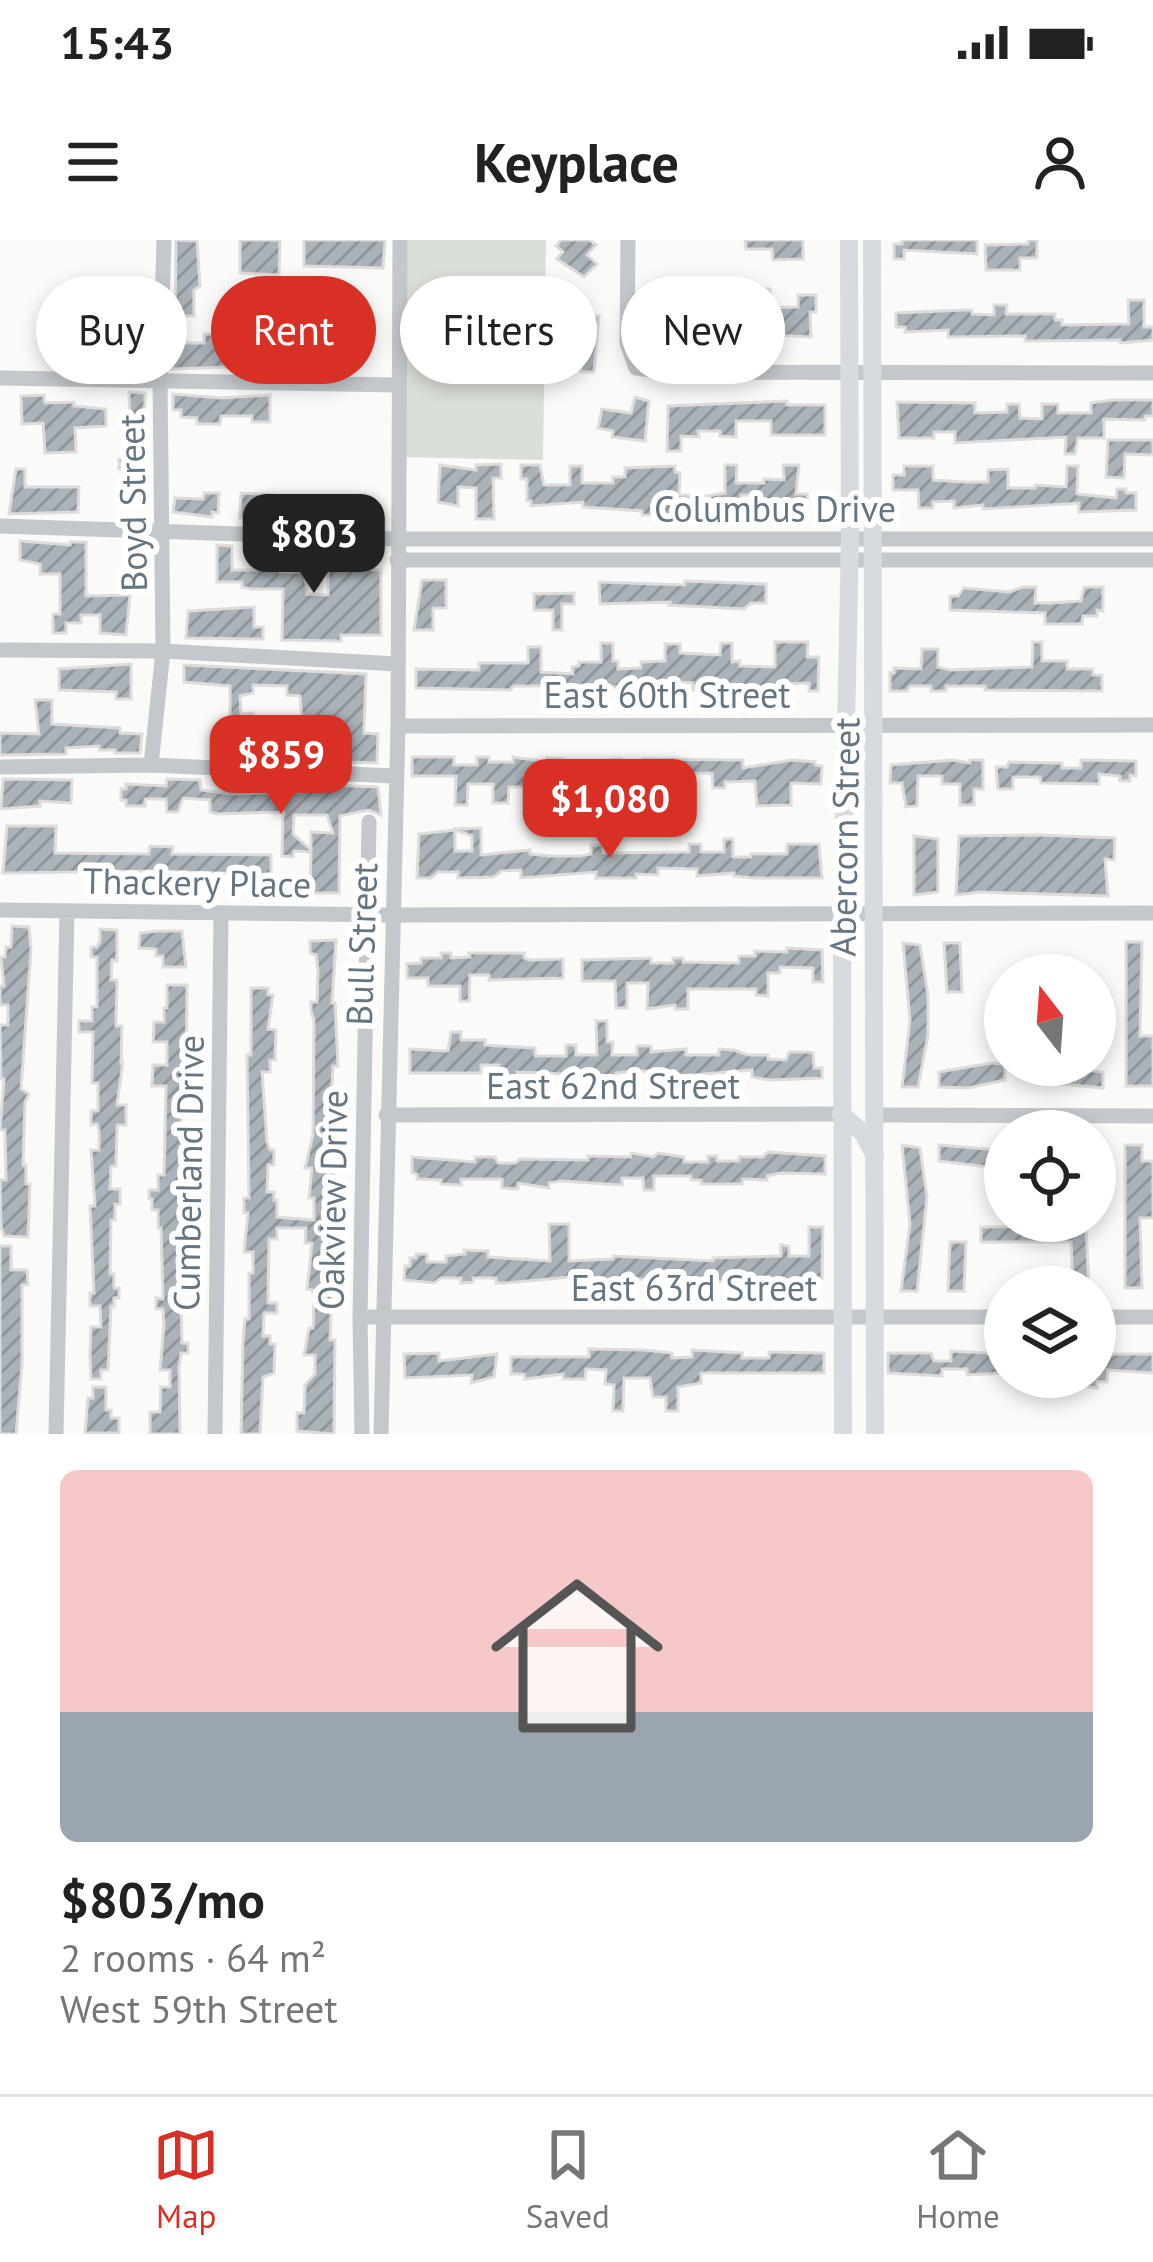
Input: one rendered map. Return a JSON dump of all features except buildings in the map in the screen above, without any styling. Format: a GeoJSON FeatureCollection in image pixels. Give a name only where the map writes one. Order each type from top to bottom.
{"type":"FeatureCollection","features":[{"type":"Feature","properties":{"kind":"main road","name":"Abercorn Street"},"geometry":{"type":"LineString","coordinates":[[843,1434],[842,914],[850,538],[849,240]]}},
{"type":"Feature","properties":{"kind":"main road","name":"Abercorn Street"},"geometry":{"type":"LineString","coordinates":[[872,240],[875,1434]]}},
{"type":"Feature","properties":{"kind":"main road"},"geometry":{"type":"LineString","coordinates":[[842,1084],[864,1111],[877,1115]]}},
{"type":"Feature","properties":{"kind":"main road"},"geometry":{"type":"LineString","coordinates":[[841,1114],[863,1132],[877,1161]]}},
{"type":"Feature","properties":{"kind":"street","name":"Boyd Street"},"geometry":{"type":"LineString","coordinates":[[163,276],[164,240]]}},
{"type":"Feature","properties":{"kind":"street","name":"Bull Street"},"geometry":{"type":"LineString","coordinates":[[381,1434],[398,726],[400,240]]}},
{"type":"Feature","properties":{"kind":"street"},"geometry":{"type":"LineString","coordinates":[[628,240],[627,344],[636,368],[666,372],[1153,373]]}},
{"type":"Feature","properties":{"kind":"street"},"geometry":{"type":"LineString","coordinates":[[0,378],[36,378]]}},
{"type":"Feature","properties":{"kind":"street"},"geometry":{"type":"LineString","coordinates":[[187,381],[397,385]]}},
{"type":"Feature","properties":{"kind":"street","name":"Boyd Street"},"geometry":{"type":"LineString","coordinates":[[151,765],[163,651],[160,384]]}},
{"type":"Feature","properties":{"kind":"street","name":"Columbus Drive"},"geometry":{"type":"LineString","coordinates":[[0,526],[398,539],[1153,539]]}},
{"type":"Feature","properties":{"kind":"street","name":"Columbus Drive"},"geometry":{"type":"LineString","coordinates":[[398,560],[1153,560]]}},
{"type":"Feature","properties":{"kind":"street"},"geometry":{"type":"LineString","coordinates":[[0,650],[163,651],[397,664]]}},
{"type":"Feature","properties":{"kind":"street","name":"East 60th Street"},"geometry":{"type":"LineString","coordinates":[[398,726],[1153,725]]}},
{"type":"Feature","properties":{"kind":"street"},"geometry":{"type":"LineString","coordinates":[[0,766],[151,765],[395,776]]}},
{"type":"Feature","properties":{"kind":"street","name":"Oakview Drive"},"geometry":{"type":"LineString","coordinates":[[362,1434],[369,822]]}},
{"type":"Feature","properties":{"kind":"street","name":"Thackery Place"},"geometry":{"type":"LineString","coordinates":[[0,910],[393,915],[1153,913]]}},
{"type":"Feature","properties":{"kind":"street"},"geometry":{"type":"LineString","coordinates":[[56,1434],[68,911]]}},
{"type":"Feature","properties":{"kind":"street","name":"Cumberland Drive"},"geometry":{"type":"LineString","coordinates":[[215,1434],[220,913]]}},
{"type":"Feature","properties":{"kind":"street","name":"East 62nd Street"},"geometry":{"type":"LineString","coordinates":[[386,1115],[841,1114]]}},
{"type":"Feature","properties":{"kind":"street"},"geometry":{"type":"LineString","coordinates":[[877,1115],[1153,1115]]}},
{"type":"Feature","properties":{"kind":"street","name":"East 63rd Street"},"geometry":{"type":"LineString","coordinates":[[360,1317],[984,1317]]}},
{"type":"Feature","properties":{"kind":"street"},"geometry":{"type":"LineString","coordinates":[[1116,1317],[1153,1317]]}},
{"type":"Feature","properties":{"kind":"shaded area"},"geometry":{"type":"Polygon","coordinates":[[[400,240],[546,240],[546,276],[400,276],[400,384],[544,384],[543,460],[399,457],[400,240]]]}}]}
